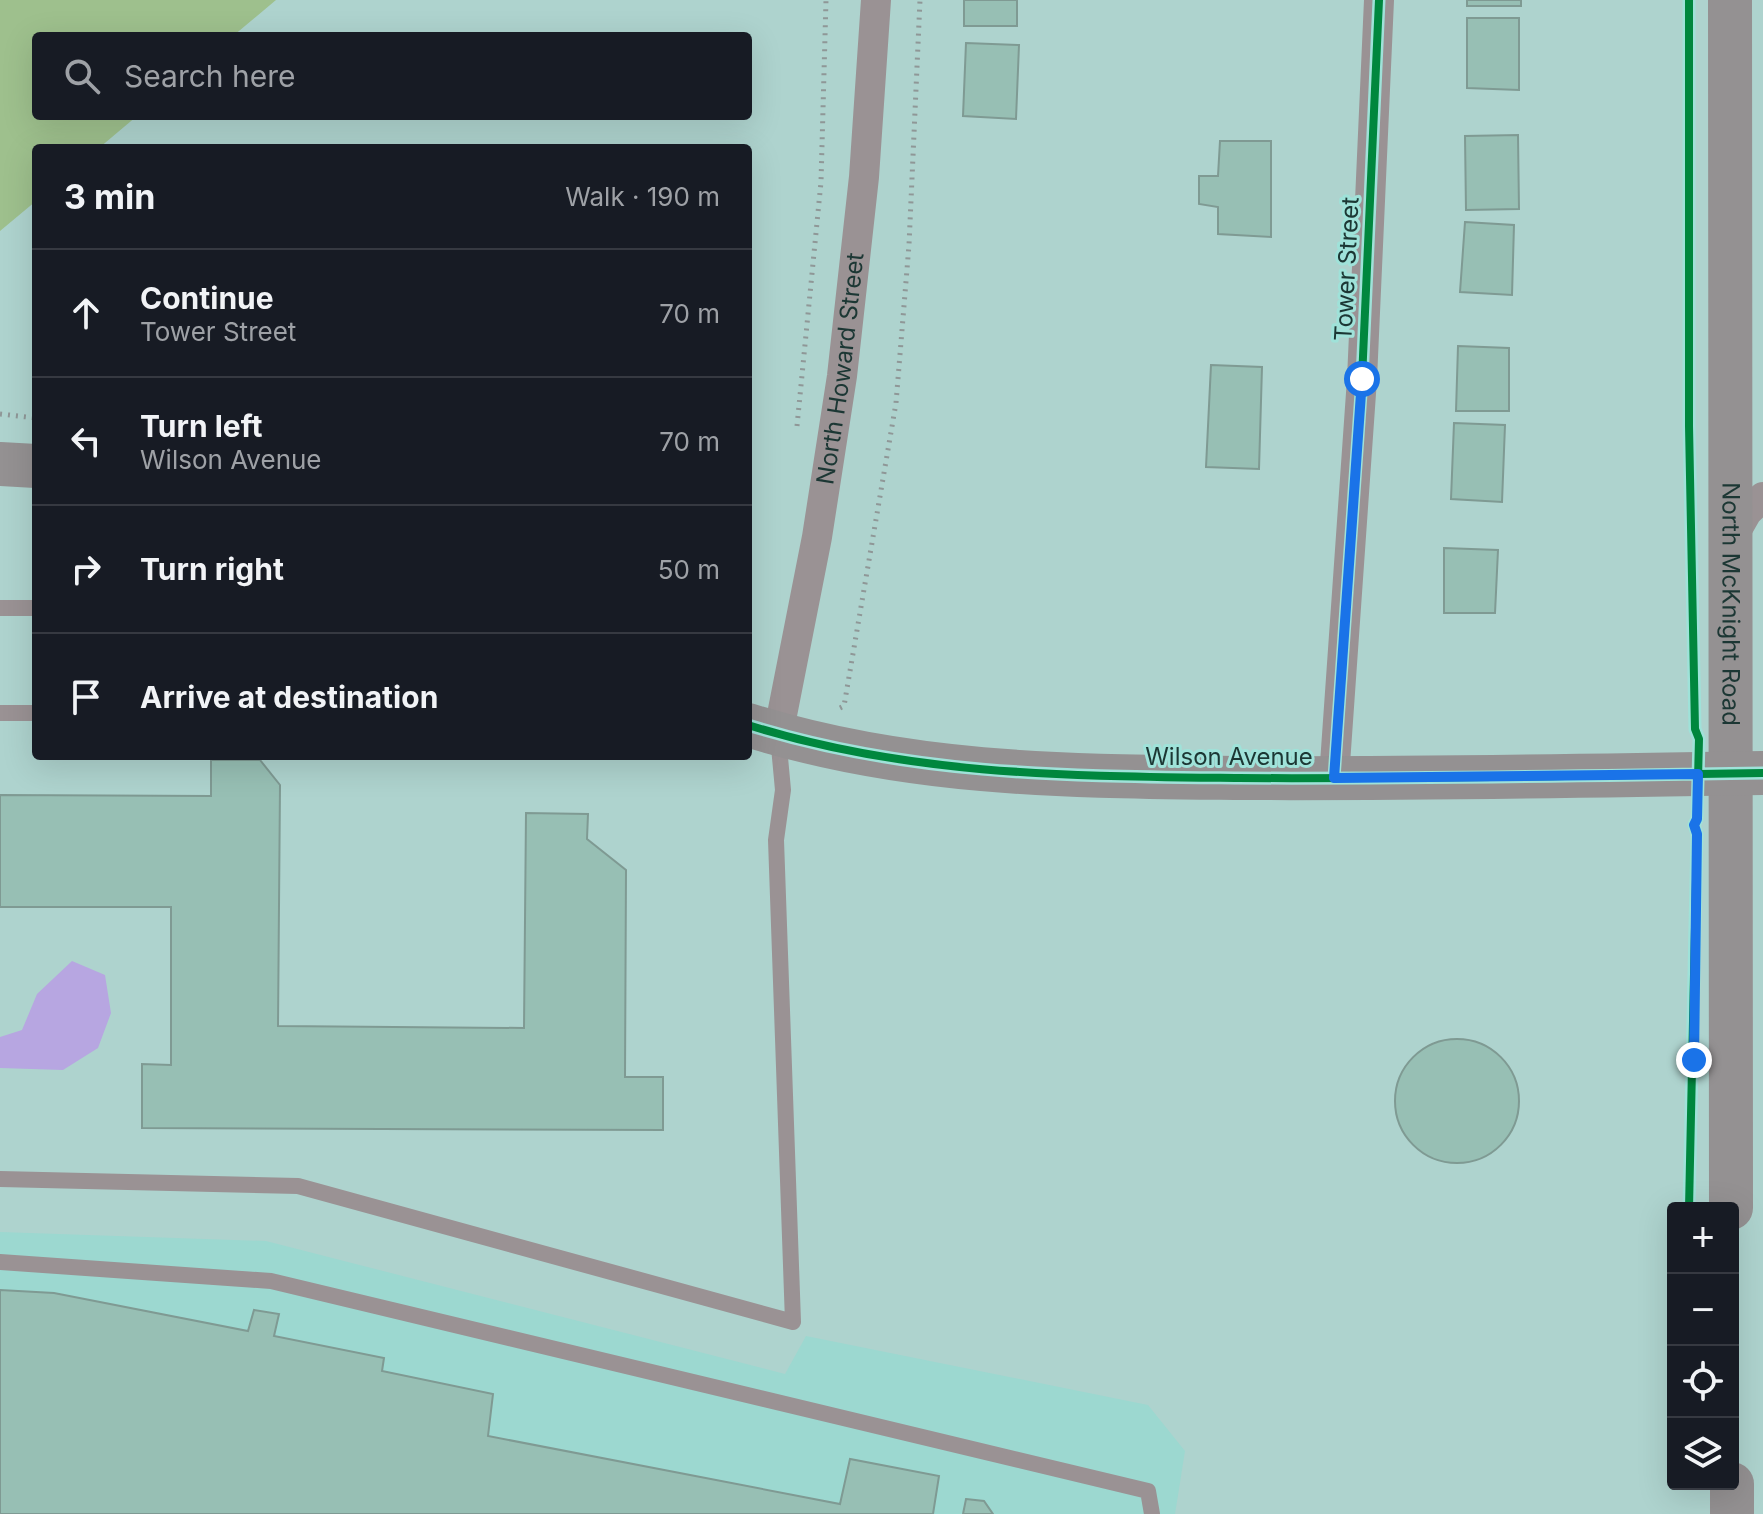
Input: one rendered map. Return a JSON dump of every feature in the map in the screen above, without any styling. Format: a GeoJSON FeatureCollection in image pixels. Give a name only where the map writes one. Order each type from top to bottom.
{"type":"FeatureCollection","features":[{"type":"Feature","properties":{"kind":"main road","name":"North McKnight Road"},"geometry":{"type":"LineString","coordinates":[[1730,0],[1730,543],[1747,774],[1731,1202]]}},
{"type":"Feature","properties":{"kind":"main road"},"geometry":{"type":"LineString","coordinates":[[0,464],[32,466]]}},
{"type":"Feature","properties":{"kind":"main road","name":"Wilson Avenue"},"geometry":{"type":"LineString","coordinates":[[763,730],[885,758],[992,772],[1063,776],[1334,778],[1747,774]]}},
{"type":"Feature","properties":{"kind":"main road"},"geometry":{"type":"LineString","coordinates":[[1732,1490],[1732,1514]]}},
{"type":"Feature","properties":{"kind":"street","name":"North Howard Street"},"geometry":{"type":"LineString","coordinates":[[763,730],[817,537],[842,376],[864,177],[876,0]]}},
{"type":"Feature","properties":{"kind":"street","name":"Tower Street"},"geometry":{"type":"LineString","coordinates":[[1334,778],[1362,379],[1379,0]]}},
{"type":"Feature","properties":{"kind":"street"},"geometry":{"type":"LineString","coordinates":[[1730,543],[1747,512],[1763,497]]}},
{"type":"Feature","properties":{"kind":"lane"},"geometry":{"type":"LineString","coordinates":[[0,608],[32,608]]}},
{"type":"Feature","properties":{"kind":"lane"},"geometry":{"type":"LineString","coordinates":[[0,713],[32,713]]}},
{"type":"Feature","properties":{"kind":"lane"},"geometry":{"type":"LineString","coordinates":[[0,1179],[298,1186],[793,1322],[776,840],[783,790],[763,730]]}},
{"type":"Feature","properties":{"kind":"lane"},"geometry":{"type":"LineString","coordinates":[[0,1262],[271,1281],[1148,1491],[1152,1514]]}},
{"type":"Feature","properties":{"kind":"path"},"geometry":{"type":"LineString","coordinates":[[797,429],[821,182],[826,0]]}},
{"type":"Feature","properties":{"kind":"path"},"geometry":{"type":"LineString","coordinates":[[831,710],[844,706],[896,403],[909,245],[920,0]]}},
{"type":"Feature","properties":{"kind":"path"},"geometry":{"type":"LineString","coordinates":[[0,414],[32,418]]}},
{"type":"Feature","properties":{"kind":"shaded area"},"geometry":{"type":"Polygon","coordinates":[[[0,0],[276,0],[238,32],[32,32],[32,120],[132,120],[104,144],[32,144],[32,204],[0,231],[0,0]]]}},
{"type":"Feature","properties":{"kind":"shaded area"},"geometry":{"type":"Polygon","coordinates":[[[72,961],[105,975],[111,1013],[98,1048],[63,1070],[0,1068],[0,1037],[22,1030],[37,994],[72,961]]]}},
{"type":"Feature","properties":{"kind":"shaded area"},"geometry":{"type":"Polygon","coordinates":[[[0,1232],[266,1241],[785,1374],[806,1336],[1148,1405],[1185,1451],[1175,1514],[0,1514],[0,1232]]]}},
{"type":"Feature","properties":{"kind":"building"},"geometry":{"type":"Polygon","coordinates":[[[964,0],[1017,0],[1017,26],[964,26],[964,0]]]}},
{"type":"Feature","properties":{"kind":"building"},"geometry":{"type":"Polygon","coordinates":[[[1467,0],[1521,0],[1521,6],[1467,6],[1467,0]]]}},
{"type":"Feature","properties":{"kind":"building"},"geometry":{"type":"Polygon","coordinates":[[[1467,18],[1519,18],[1519,90],[1467,88],[1467,18]]]}},
{"type":"Feature","properties":{"kind":"building"},"geometry":{"type":"Polygon","coordinates":[[[966,43],[1019,45],[1016,119],[963,116],[966,43]]]}},
{"type":"Feature","properties":{"kind":"building"},"geometry":{"type":"Polygon","coordinates":[[[1518,135],[1519,209],[1466,210],[1465,136],[1518,135]]]}},
{"type":"Feature","properties":{"kind":"building"},"geometry":{"type":"Polygon","coordinates":[[[1220,141],[1271,141],[1271,237],[1218,234],[1218,207],[1199,204],[1199,176],[1218,176],[1220,141]]]}},
{"type":"Feature","properties":{"kind":"building"},"geometry":{"type":"Polygon","coordinates":[[[1465,222],[1514,225],[1512,295],[1460,292],[1465,222]]]}},
{"type":"Feature","properties":{"kind":"building"},"geometry":{"type":"Polygon","coordinates":[[[1458,346],[1509,348],[1509,411],[1456,411],[1458,346]]]}},
{"type":"Feature","properties":{"kind":"building"},"geometry":{"type":"Polygon","coordinates":[[[1211,365],[1262,367],[1259,469],[1206,467],[1211,365]]]}},
{"type":"Feature","properties":{"kind":"building"},"geometry":{"type":"Polygon","coordinates":[[[1454,423],[1505,425],[1502,502],[1451,499],[1454,423]]]}},
{"type":"Feature","properties":{"kind":"building"},"geometry":{"type":"Polygon","coordinates":[[[1444,548],[1498,550],[1495,613],[1444,613],[1444,548]]]}},
{"type":"Feature","properties":{"kind":"building"},"geometry":{"type":"Polygon","coordinates":[[[211,760],[260,760],[280,785],[278,1026],[524,1028],[526,813],[588,814],[587,839],[626,870],[625,1077],[663,1077],[663,1130],[142,1128],[142,1064],[171,1065],[171,907],[0,907],[0,795],[211,796],[211,760]]]}},
{"type":"Feature","properties":{"kind":"building"},"geometry":{"type":"Polygon","coordinates":[[[1457,1039],[1481,1044],[1501,1057],[1514,1077],[1519,1101],[1514,1125],[1501,1145],[1481,1158],[1457,1163],[1433,1158],[1413,1145],[1400,1125],[1395,1101],[1400,1077],[1413,1057],[1433,1044],[1457,1039]]]}},
{"type":"Feature","properties":{"kind":"building"},"geometry":{"type":"Polygon","coordinates":[[[0,1290],[54,1293],[248,1331],[254,1310],[279,1314],[274,1336],[384,1358],[382,1371],[493,1394],[488,1436],[840,1504],[850,1459],[939,1476],[933,1514],[0,1514],[0,1290]]]}},
{"type":"Feature","properties":{"kind":"building"},"geometry":{"type":"Polygon","coordinates":[[[966,1499],[984,1501],[993,1514],[963,1514],[966,1499]]]}},
{"type":"Feature","properties":{"kind":"cycle path"},"geometry":{"type":"LineString","coordinates":[[1334,778],[1362,379],[1379,0]]}},
{"type":"Feature","properties":{"kind":"cycle path"},"geometry":{"type":"LineString","coordinates":[[1689,0],[1689,426],[1695,729],[1699,739],[1697,819],[1694,825],[1697,834],[1689,1202]]}},
{"type":"Feature","properties":{"kind":"cycle path"},"geometry":{"type":"LineString","coordinates":[[752,726],[870,755],[930,764],[1052,774],[1304,778],[1763,773]]}},
{"type":"Feature","properties":{"kind":"route"},"geometry":{"type":"LineString","coordinates":[[1362,379],[1334,778],[1698,774],[1697,819],[1694,825],[1697,834],[1694,1060]]}}]}
